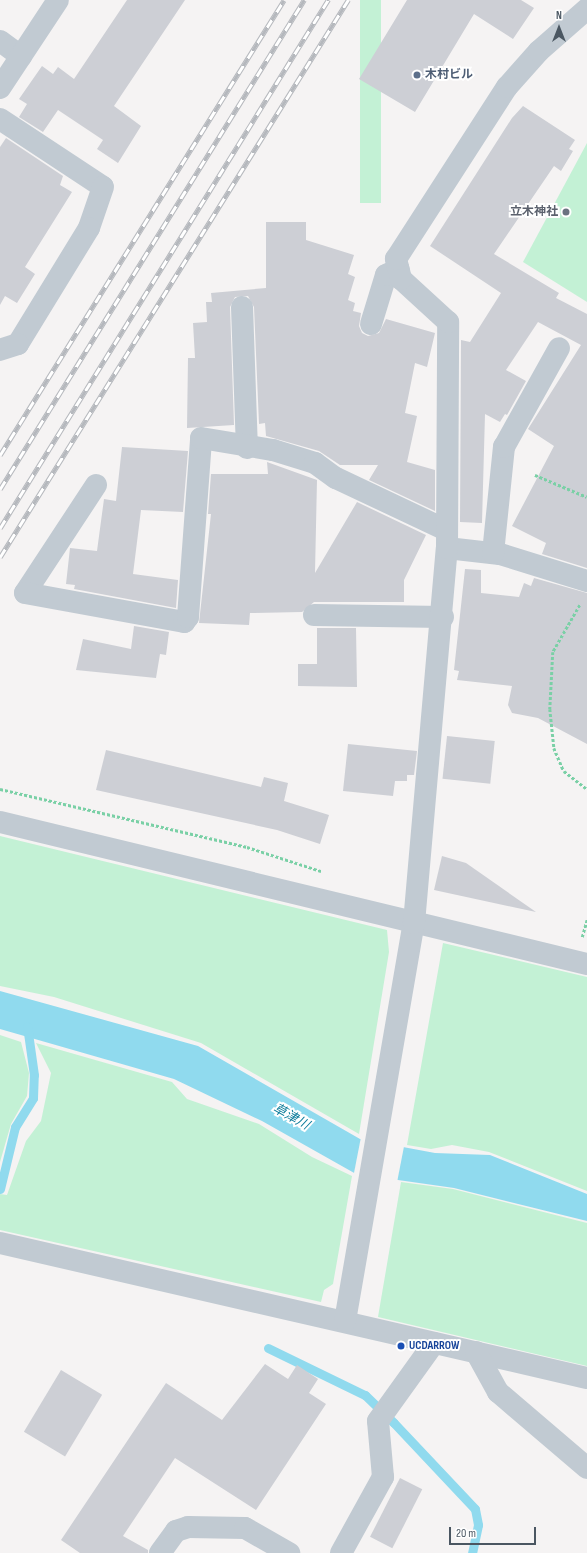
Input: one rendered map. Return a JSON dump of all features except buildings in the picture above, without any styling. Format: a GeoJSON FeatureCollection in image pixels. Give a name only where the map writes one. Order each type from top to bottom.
{"type":"FeatureCollection","features":[{"type":"Feature","properties":{"kind":"street"},"geometry":{"type":"LineString","coordinates":[[0,88],[58,0]]}},
{"type":"Feature","properties":{"kind":"street"},"geometry":{"type":"LineString","coordinates":[[345,1321],[352,1293],[414,923],[443,617],[446,539],[448,322],[401,279],[396,259],[507,87],[539,51],[587,9]]}},
{"type":"Feature","properties":{"kind":"street"},"geometry":{"type":"LineString","coordinates":[[0,41],[22,56]]}},
{"type":"Feature","properties":{"kind":"street"},"geometry":{"type":"LineString","coordinates":[[0,119],[103,187],[89,228],[18,344],[0,350]]}},
{"type":"Feature","properties":{"kind":"street"},"geometry":{"type":"LineString","coordinates":[[371,324],[386,275],[399,270]]}},
{"type":"Feature","properties":{"kind":"street"},"geometry":{"type":"LineString","coordinates":[[242,307],[247,448]]}},
{"type":"Feature","properties":{"kind":"street"},"geometry":{"type":"LineString","coordinates":[[493,553],[504,447],[559,348]]}},
{"type":"Feature","properties":{"kind":"street"},"geometry":{"type":"LineString","coordinates":[[96,485],[25,593],[184,622],[188,617],[201,438],[247,448],[273,450],[315,463],[336,478],[446,539],[493,553],[585,590]]}},
{"type":"Feature","properties":{"kind":"street"},"geometry":{"type":"LineString","coordinates":[[314,614],[443,617]]}},
{"type":"Feature","properties":{"kind":"street"},"geometry":{"type":"LineString","coordinates":[[0,822],[587,964]]}},
{"type":"Feature","properties":{"kind":"street"},"geometry":{"type":"LineString","coordinates":[[0,1242],[587,1378]]}},
{"type":"Feature","properties":{"kind":"street"},"geometry":{"type":"LineString","coordinates":[[341,1553],[383,1477],[378,1421],[434,1343]]}},
{"type":"Feature","properties":{"kind":"street"},"geometry":{"type":"LineString","coordinates":[[476,1352],[498,1392],[587,1468]]}},
{"type":"Feature","properties":{"kind":"street"},"geometry":{"type":"LineString","coordinates":[[160,1553],[176,1531],[188,1527],[245,1528],[289,1553]]}},
{"type":"Feature","properties":{"kind":"path"},"geometry":{"type":"LineString","coordinates":[[535,475],[587,497]]}},
{"type":"Feature","properties":{"kind":"path"},"geometry":{"type":"LineString","coordinates":[[585,590],[553,652],[550,709],[554,748],[564,771],[587,789]]}},
{"type":"Feature","properties":{"kind":"path"},"geometry":{"type":"LineString","coordinates":[[0,789],[247,847],[323,871]]}},
{"type":"Feature","properties":{"kind":"path"},"geometry":{"type":"LineString","coordinates":[[581,939],[587,920]]}},
{"type":"Feature","properties":{"kind":"green space"},"geometry":{"type":"Polygon","coordinates":[[[360,0],[381,0],[381,203],[360,203],[360,0]]]}},
{"type":"Feature","properties":{"kind":"green space","name":"立木神社"},"geometry":{"type":"Polygon","coordinates":[[[587,143],[587,302],[523,262],[587,143]]]}},
{"type":"Feature","properties":{"kind":"green space"},"geometry":{"type":"Polygon","coordinates":[[[0,836],[387,930],[389,952],[359,1134],[201,1043],[54,997],[0,986],[0,836]]]}},
{"type":"Feature","properties":{"kind":"green space"},"geometry":{"type":"Polygon","coordinates":[[[443,943],[587,977],[587,1191],[489,1152],[452,1145],[431,1149],[407,1145],[443,943]]]}},
{"type":"Feature","properties":{"kind":"green space"},"geometry":{"type":"Polygon","coordinates":[[[0,1035],[21,1042],[29,1073],[27,1096],[11,1124],[0,1162],[0,1035]]]}},
{"type":"Feature","properties":{"kind":"green space"},"geometry":{"type":"Polygon","coordinates":[[[36,1043],[172,1082],[187,1099],[259,1124],[312,1157],[352,1176],[333,1284],[324,1290],[321,1302],[0,1230],[0,1194],[7,1195],[26,1141],[41,1121],[51,1073],[36,1043]]]}},
{"type":"Feature","properties":{"kind":"green space"},"geometry":{"type":"Polygon","coordinates":[[[401,1182],[453,1189],[587,1223],[587,1366],[378,1317],[401,1182]]]}},
{"type":"Feature","properties":{"kind":"water","name":"草津川"},"geometry":{"type":"Polygon","coordinates":[[[0,991],[198,1046],[360,1139],[435,1153],[490,1155],[587,1194],[587,1221],[454,1188],[356,1174],[262,1121],[174,1079],[0,1029],[0,991]]]}},
{"type":"Feature","properties":{"kind":"pier"},"geometry":{"type":"Polygon","coordinates":[[[361,1137],[404,1145],[397,1185],[353,1176],[361,1137]]]}},
{"type":"Feature","properties":{"kind":"waterway"},"geometry":{"type":"LineString","coordinates":[[0,1189],[15,1127],[33,1098],[34,1075],[27,1026]]}},
{"type":"Feature","properties":{"kind":"waterway"},"geometry":{"type":"LineString","coordinates":[[268,1348],[365,1395],[394,1423],[475,1509],[478,1525],[472,1553]]}},
{"type":"Feature","properties":{"kind":"railway"},"geometry":{"type":"LineString","coordinates":[[0,455],[284,0]]}},
{"type":"Feature","properties":{"kind":"railway"},"geometry":{"type":"LineString","coordinates":[[0,489],[304,0]]}},
{"type":"Feature","properties":{"kind":"railway"},"geometry":{"type":"LineString","coordinates":[[0,528],[328,0]]}},
{"type":"Feature","properties":{"kind":"railway"},"geometry":{"type":"LineString","coordinates":[[0,557],[348,0]]}},
{"type":"Feature","properties":{"kind":"place","name":"木村ビル"},"geometry":{"type":"Point","coordinates":[417,75]}},
{"type":"Feature","properties":{"kind":"place","name":"立木神社"},"geometry":{"type":"Point","coordinates":[566,212]}},
{"type":"Feature","properties":{"kind":"place","name":"UCDARROW"},"geometry":{"type":"Point","coordinates":[401,1346]}}]}
